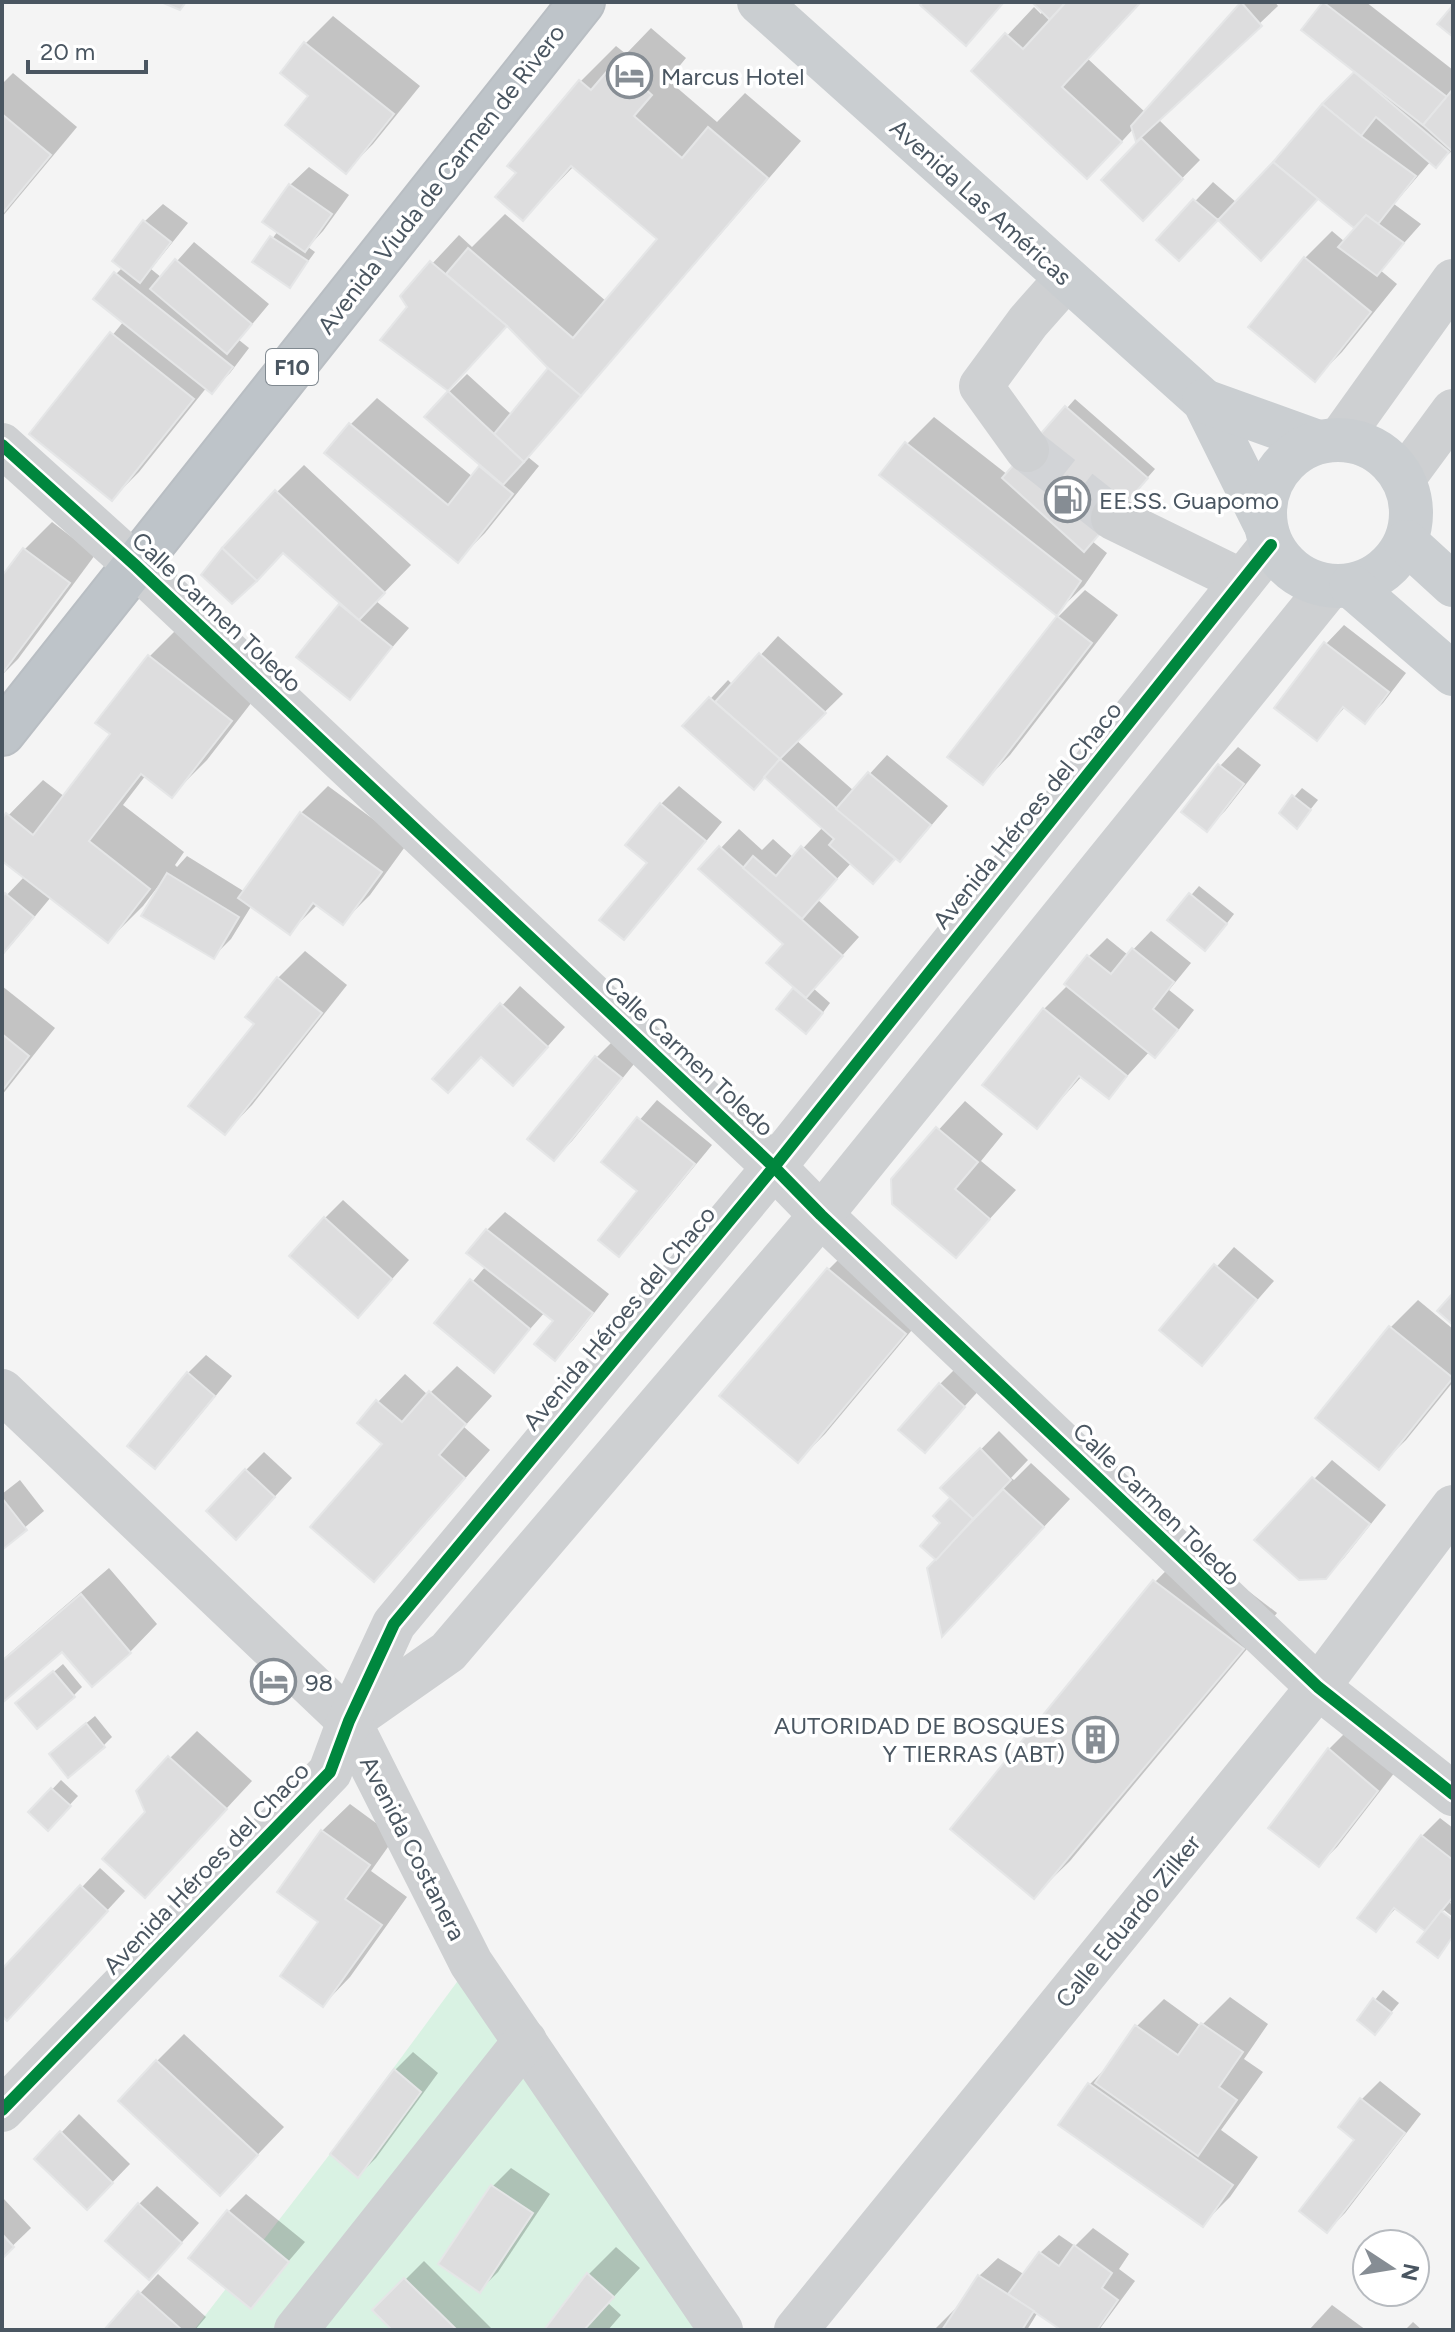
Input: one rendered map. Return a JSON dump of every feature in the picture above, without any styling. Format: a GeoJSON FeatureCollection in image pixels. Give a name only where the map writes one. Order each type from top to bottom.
{"type":"FeatureCollection","features":[{"type":"Feature","properties":{"kind":"highway","name":"Avenida Viuda de Carmen de Rivero"},"geometry":{"type":"LineString","coordinates":[[2,733],[582,2]]}},
{"type":"Feature","properties":{"kind":"main road","name":"Avenida Las Américas"},"geometry":{"type":"LineString","coordinates":[[759,2],[1204,401],[1268,534]]}},
{"type":"Feature","properties":{"kind":"main road","name":"Avenida Las Américas"},"geometry":{"type":"LineString","coordinates":[[1204,401],[1329,440]]}},
{"type":"Feature","properties":{"kind":"main road"},"geometry":{"type":"LineString","coordinates":[[1329,440],[1359,442],[1377,450],[1392,463],[1403,479],[1410,499],[1411,521],[1406,542],[1396,558],[1383,570],[1368,580],[1340,586],[1305,580],[1285,565],[1268,534],[1265,501],[1277,472],[1299,450],[1329,440]]}},
{"type":"Feature","properties":{"kind":"main road"},"geometry":{"type":"LineString","coordinates":[[1406,542],[1453,585]]}},
{"type":"Feature","properties":{"kind":"main road"},"geometry":{"type":"LineString","coordinates":[[1340,586],[1453,674]]}},
{"type":"Feature","properties":{"kind":"street"},"geometry":{"type":"LineString","coordinates":[[1027,450],[981,386],[1028,322],[1066,279]]}},
{"type":"Feature","properties":{"kind":"street"},"geometry":{"type":"LineString","coordinates":[[1329,440],[1453,281]]}},
{"type":"Feature","properties":{"kind":"street"},"geometry":{"type":"LineString","coordinates":[[1403,479],[1453,411]]}},
{"type":"Feature","properties":{"kind":"street","name":"Calle Carmen Toledo"},"geometry":{"type":"LineString","coordinates":[[2,445],[135,565],[774,1167],[1318,1687],[1453,1794]]}},
{"type":"Feature","properties":{"kind":"street"},"geometry":{"type":"LineString","coordinates":[[1113,518],[1242,581]]}},
{"type":"Feature","properties":{"kind":"street","name":"Avenida Héroes del Chaco"},"geometry":{"type":"LineString","coordinates":[[6,2097],[330,1772],[349,1721],[394,1624],[774,1167],[1242,581],[1268,534]]}},
{"type":"Feature","properties":{"kind":"street"},"geometry":{"type":"LineString","coordinates":[[349,1721],[448,1652],[821,1215],[1340,586]]}},
{"type":"Feature","properties":{"kind":"street","name":"Avenida Costanera"},"geometry":{"type":"LineString","coordinates":[[2,1391],[349,1721],[471,1963],[721,2330]]}},
{"type":"Feature","properties":{"kind":"street","name":"Calle Eduardo Zilker"},"geometry":{"type":"LineString","coordinates":[[796,2330],[1318,1687],[1453,1507]]}},
{"type":"Feature","properties":{"kind":"street"},"geometry":{"type":"LineString","coordinates":[[296,2330],[525,2041]]}},
{"type":"Feature","properties":{"kind":"green space"},"geometry":{"type":"Polygon","coordinates":[[[471,1963],[721,2330],[194,2330],[330,2154],[471,1963]]]}},
{"type":"Feature","properties":{"kind":"building"},"geometry":{"type":"Polygon","coordinates":[[[161,2],[186,2],[180,10],[161,2]]]}},
{"type":"Feature","properties":{"kind":"building"},"geometry":{"type":"Polygon","coordinates":[[[923,2],[1004,2],[966,46],[920,5],[923,2]]]}},
{"type":"Feature","properties":{"kind":"building"},"geometry":{"type":"Polygon","coordinates":[[[1032,2],[1066,2],[1050,20],[1032,2]]]}},
{"type":"Feature","properties":{"kind":"building"},"geometry":{"type":"Polygon","coordinates":[[[1066,2],[1141,2],[1062,87],[1122,142],[1087,179],[971,71],[1005,33],[1023,49],[1066,2]]]}},
{"type":"Feature","properties":{"kind":"building"},"geometry":{"type":"Polygon","coordinates":[[[1241,2],[1262,26],[1136,142],[1131,126],[1241,2]]]}},
{"type":"Feature","properties":{"kind":"building"},"geometry":{"type":"Polygon","coordinates":[[[1323,2],[1447,97],[1423,125],[1301,30],[1323,2]]]}},
{"type":"Feature","properties":{"kind":"building"},"geometry":{"type":"Polygon","coordinates":[[[1453,5],[1453,37],[1437,24],[1453,5]]]}},
{"type":"Feature","properties":{"kind":"building"},"geometry":{"type":"Polygon","coordinates":[[[304,42],[394,114],[346,174],[285,125],[308,96],[280,73],[304,42]]]}},
{"type":"Feature","properties":{"kind":"building"},"geometry":{"type":"Polygon","coordinates":[[[615,62],[652,95],[634,116],[682,158],[708,127],[768,178],[581,396],[446,274],[468,248],[573,338],[657,239],[571,166],[523,221],[495,197],[516,173],[507,166],[579,80],[591,90],[615,62]]]}},
{"type":"Feature","properties":{"kind":"building"},"geometry":{"type":"Polygon","coordinates":[[[1354,72],[1449,152],[1436,168],[1376,117],[1361,136],[1322,104],[1354,72]]]}},
{"type":"Feature","properties":{"kind":"building"},"geometry":{"type":"Polygon","coordinates":[[[1453,89],[1453,152],[1423,125],[1453,89]]]}},
{"type":"Feature","properties":{"kind":"building"},"geometry":{"type":"Polygon","coordinates":[[[1322,104],[1416,176],[1378,224],[1366,215],[1354,228],[1273,162],[1322,104]]]}},
{"type":"Feature","properties":{"kind":"building"},"geometry":{"type":"Polygon","coordinates":[[[2,114],[51,155],[2,214],[2,114]]]}},
{"type":"Feature","properties":{"kind":"building"},"geometry":{"type":"Polygon","coordinates":[[[1141,138],[1183,179],[1143,221],[1101,180],[1141,138]]]}},
{"type":"Feature","properties":{"kind":"building"},"geometry":{"type":"Polygon","coordinates":[[[1273,162],[1318,199],[1261,261],[1218,220],[1273,162]]]}},
{"type":"Feature","properties":{"kind":"building"},"geometry":{"type":"Polygon","coordinates":[[[289,184],[332,214],[305,252],[262,222],[289,184]]]}},
{"type":"Feature","properties":{"kind":"building"},"geometry":{"type":"Polygon","coordinates":[[[1193,199],[1218,220],[1179,261],[1156,240],[1193,199]]]}},
{"type":"Feature","properties":{"kind":"building"},"geometry":{"type":"Polygon","coordinates":[[[1366,215],[1404,243],[1377,276],[1338,247],[1366,215]]]}},
{"type":"Feature","properties":{"kind":"building"},"geometry":{"type":"Polygon","coordinates":[[[143,220],[171,242],[140,283],[112,261],[143,220]]]}},
{"type":"Feature","properties":{"kind":"building"},"geometry":{"type":"Polygon","coordinates":[[[270,236],[308,261],[290,288],[252,262],[270,236]]]}},
{"type":"Feature","properties":{"kind":"building"},"geometry":{"type":"Polygon","coordinates":[[[1304,257],[1371,312],[1315,382],[1248,327],[1304,257]]]}},
{"type":"Feature","properties":{"kind":"building"},"geometry":{"type":"Polygon","coordinates":[[[175,259],[252,324],[227,354],[150,289],[175,259]]]}},
{"type":"Feature","properties":{"kind":"building"},"geometry":{"type":"Polygon","coordinates":[[[430,261],[507,326],[448,391],[380,340],[407,307],[400,296],[430,261]]]}},
{"type":"Feature","properties":{"kind":"building"},"geometry":{"type":"Polygon","coordinates":[[[114,272],[233,367],[212,394],[93,299],[114,272]]]}},
{"type":"Feature","properties":{"kind":"building"},"geometry":{"type":"Polygon","coordinates":[[[110,332],[194,399],[112,501],[29,434],[110,332]]]}},
{"type":"Feature","properties":{"kind":"building"},"geometry":{"type":"Polygon","coordinates":[[[548,368],[581,396],[524,462],[494,434],[548,368]]]}},
{"type":"Feature","properties":{"kind":"building"},"geometry":{"type":"Polygon","coordinates":[[[448,391],[524,462],[503,485],[424,417],[448,391]]]}},
{"type":"Feature","properties":{"kind":"building"},"geometry":{"type":"Polygon","coordinates":[[[1065,406],[1148,478],[1084,552],[1002,478],[1065,406]]]}},
{"type":"Feature","properties":{"kind":"building"},"geometry":{"type":"Polygon","coordinates":[[[349,423],[448,505],[479,466],[513,494],[458,563],[324,453],[349,423]]]}},
{"type":"Feature","properties":{"kind":"building"},"geometry":{"type":"Polygon","coordinates":[[[905,442],[1081,581],[1057,616],[879,475],[905,442]]]}},
{"type":"Feature","properties":{"kind":"building"},"geometry":{"type":"Polygon","coordinates":[[[275,490],[385,593],[359,620],[283,553],[257,581],[222,548],[275,490]]]}},
{"type":"Feature","properties":{"kind":"building"},"geometry":{"type":"Polygon","coordinates":[[[23,548],[70,583],[2,674],[2,576],[23,548]]]}},
{"type":"Feature","properties":{"kind":"building"},"geometry":{"type":"Polygon","coordinates":[[[222,548],[257,581],[232,604],[201,575],[222,548]]]}},
{"type":"Feature","properties":{"kind":"building"},"geometry":{"type":"Polygon","coordinates":[[[339,604],[392,647],[350,700],[296,657],[339,604]]]}},
{"type":"Feature","properties":{"kind":"building"},"geometry":{"type":"Polygon","coordinates":[[[1057,616],[1092,643],[983,785],[947,757],[1057,616]]]}},
{"type":"Feature","properties":{"kind":"building"},"geometry":{"type":"Polygon","coordinates":[[[1324,642],[1389,692],[1365,724],[1343,707],[1317,741],[1274,708],[1324,642]]]}},
{"type":"Feature","properties":{"kind":"building"},"geometry":{"type":"Polygon","coordinates":[[[759,653],[826,713],[780,759],[715,702],[759,653]]]}},
{"type":"Feature","properties":{"kind":"building"},"geometry":{"type":"Polygon","coordinates":[[[148,655],[232,721],[172,798],[141,774],[89,841],[150,889],[108,943],[2,861],[2,819],[6,813],[33,835],[110,734],[95,723],[148,655]]]}},
{"type":"Feature","properties":{"kind":"building"},"geometry":{"type":"Polygon","coordinates":[[[709,697],[780,759],[754,790],[682,726],[709,697]]]}},
{"type":"Feature","properties":{"kind":"building"},"geometry":{"type":"Polygon","coordinates":[[[780,759],[895,859],[873,884],[829,845],[834,839],[764,777],[780,759]]]}},
{"type":"Feature","properties":{"kind":"building"},"geometry":{"type":"Polygon","coordinates":[[[1218,764],[1244,784],[1207,832],[1181,812],[1218,764]]]}},
{"type":"Feature","properties":{"kind":"building"},"geometry":{"type":"Polygon","coordinates":[[[868,772],[931,825],[900,862],[836,809],[868,772]]]}},
{"type":"Feature","properties":{"kind":"building"},"geometry":{"type":"Polygon","coordinates":[[[1292,795],[1311,810],[1297,829],[1279,813],[1292,795]]]}},
{"type":"Feature","properties":{"kind":"building"},"geometry":{"type":"Polygon","coordinates":[[[660,803],[706,841],[624,940],[599,920],[647,863],[625,845],[660,803]]]}},
{"type":"Feature","properties":{"kind":"building"},"geometry":{"type":"Polygon","coordinates":[[[300,812],[382,872],[343,925],[313,903],[290,935],[238,898],[300,812]]]}},
{"type":"Feature","properties":{"kind":"building"},"geometry":{"type":"Polygon","coordinates":[[[719,846],[843,956],[806,998],[766,963],[783,944],[698,869],[719,846]]]}},
{"type":"Feature","properties":{"kind":"building"},"geometry":{"type":"Polygon","coordinates":[[[801,846],[837,879],[802,919],[743,868],[753,856],[776,876],[801,846]]]}},
{"type":"Feature","properties":{"kind":"building"},"geometry":{"type":"Polygon","coordinates":[[[167,873],[239,917],[214,959],[141,916],[167,873]]]}},
{"type":"Feature","properties":{"kind":"building"},"geometry":{"type":"Polygon","coordinates":[[[5,893],[34,917],[2,955],[2,897],[5,893]]]}},
{"type":"Feature","properties":{"kind":"building"},"geometry":{"type":"Polygon","coordinates":[[[1189,893],[1227,924],[1205,951],[1167,920],[1189,893]]]}},
{"type":"Feature","properties":{"kind":"building"},"geometry":{"type":"Polygon","coordinates":[[[1132,948],[1174,982],[1153,1009],[1178,1030],[1155,1058],[1064,984],[1087,955],[1111,974],[1132,948]]]}},
{"type":"Feature","properties":{"kind":"building"},"geometry":{"type":"Polygon","coordinates":[[[277,977],[322,1013],[225,1135],[188,1106],[254,1024],[245,1017],[277,977]]]}},
{"type":"Feature","properties":{"kind":"building"},"geometry":{"type":"Polygon","coordinates":[[[793,988],[823,1013],[806,1034],[776,1009],[793,988]]]}},
{"type":"Feature","properties":{"kind":"building"},"geometry":{"type":"Polygon","coordinates":[[[500,1003],[548,1047],[513,1086],[481,1057],[448,1093],[432,1079],[500,1003]]]}},
{"type":"Feature","properties":{"kind":"building"},"geometry":{"type":"Polygon","coordinates":[[[1043,1008],[1127,1076],[1109,1099],[1079,1076],[1037,1129],[982,1085],[1043,1008]]]}},
{"type":"Feature","properties":{"kind":"building"},"geometry":{"type":"Polygon","coordinates":[[[2,1034],[29,1056],[2,1091],[2,1034]]]}},
{"type":"Feature","properties":{"kind":"building"},"geometry":{"type":"Polygon","coordinates":[[[595,1056],[622,1078],[554,1161],[527,1139],[595,1056]]]}},
{"type":"Feature","properties":{"kind":"building"},"geometry":{"type":"Polygon","coordinates":[[[637,1117],[695,1164],[619,1257],[598,1240],[637,1191],[601,1162],[637,1117]]]}},
{"type":"Feature","properties":{"kind":"building"},"geometry":{"type":"Polygon","coordinates":[[[936,1127],[978,1162],[955,1189],[990,1219],[956,1258],[892,1204],[891,1179],[936,1127]]]}},
{"type":"Feature","properties":{"kind":"building"},"geometry":{"type":"Polygon","coordinates":[[[324,1217],[392,1279],[358,1318],[289,1256],[324,1217]]]}},
{"type":"Feature","properties":{"kind":"building"},"geometry":{"type":"Polygon","coordinates":[[[486,1229],[593,1313],[555,1361],[534,1344],[553,1321],[466,1253],[486,1229]]]}},
{"type":"Feature","properties":{"kind":"building"},"geometry":{"type":"Polygon","coordinates":[[[1214,1264],[1257,1300],[1202,1366],[1159,1330],[1214,1264]]]}},
{"type":"Feature","properties":{"kind":"building"},"geometry":{"type":"Polygon","coordinates":[[[827,1268],[906,1334],[798,1463],[719,1396],[827,1268]]]}},
{"type":"Feature","properties":{"kind":"building"},"geometry":{"type":"Polygon","coordinates":[[[470,1279],[530,1329],[494,1373],[434,1323],[470,1279]]]}},
{"type":"Feature","properties":{"kind":"building"},"geometry":{"type":"Polygon","coordinates":[[[1453,1293],[1453,1325],[1437,1311],[1453,1293]]]}},
{"type":"Feature","properties":{"kind":"building"},"geometry":{"type":"Polygon","coordinates":[[[1389,1326],[1453,1378],[1379,1470],[1315,1418],[1389,1326]]]}},
{"type":"Feature","properties":{"kind":"building"},"geometry":{"type":"Polygon","coordinates":[[[187,1372],[215,1396],[155,1469],[127,1446],[187,1372]]]}},
{"type":"Feature","properties":{"kind":"building"},"geometry":{"type":"Polygon","coordinates":[[[939,1383],[965,1407],[925,1453],[898,1430],[939,1383]]]}},
{"type":"Feature","properties":{"kind":"building"},"geometry":{"type":"Polygon","coordinates":[[[429,1391],[466,1424],[439,1455],[465,1478],[374,1582],[310,1527],[382,1444],[357,1423],[376,1400],[402,1422],[429,1391]]]}},
{"type":"Feature","properties":{"kind":"building"},"geometry":{"type":"Polygon","coordinates":[[[980,1448],[1011,1480],[973,1519],[940,1488],[980,1448]]]}},
{"type":"Feature","properties":{"kind":"building"},"geometry":{"type":"Polygon","coordinates":[[[245,1469],[275,1497],[236,1540],[206,1511],[245,1469]]]}},
{"type":"Feature","properties":{"kind":"building"},"geometry":{"type":"Polygon","coordinates":[[[1312,1477],[1370,1524],[1326,1579],[1299,1580],[1254,1540],[1312,1477]]]}},
{"type":"Feature","properties":{"kind":"building"},"geometry":{"type":"Polygon","coordinates":[[[1003,1489],[1044,1527],[942,1637],[927,1568],[1003,1489]]]}},
{"type":"Feature","properties":{"kind":"building"},"geometry":{"type":"Polygon","coordinates":[[[2,1498],[27,1530],[2,1550],[2,1498]]]}},
{"type":"Feature","properties":{"kind":"building"},"geometry":{"type":"Polygon","coordinates":[[[950,1498],[973,1519],[936,1560],[920,1546],[940,1523],[933,1516],[950,1498]]]}},
{"type":"Feature","properties":{"kind":"building","name":"AUTORIDAD DE BOSQUES Y TIERRAS (ABT)"},"geometry":{"type":"Polygon","coordinates":[[[1153,1580],[1244,1649],[1034,1899],[950,1829],[1153,1580]]]}},
{"type":"Feature","properties":{"kind":"building"},"geometry":{"type":"Polygon","coordinates":[[[81,1594],[131,1653],[92,1687],[62,1652],[2,1703],[2,1661],[81,1594]]]}},
{"type":"Feature","properties":{"kind":"building"},"geometry":{"type":"Polygon","coordinates":[[[53,1671],[75,1697],[37,1729],[15,1703],[53,1671]]]}},
{"type":"Feature","properties":{"kind":"building"},"geometry":{"type":"Polygon","coordinates":[[[86,1723],[105,1747],[68,1778],[49,1754],[86,1723]]]}},
{"type":"Feature","properties":{"kind":"building"},"geometry":{"type":"Polygon","coordinates":[[[1328,1748],[1378,1791],[1319,1867],[1268,1828],[1328,1748]]]}},
{"type":"Feature","properties":{"kind":"building"},"geometry":{"type":"Polygon","coordinates":[[[168,1756],[227,1809],[145,1898],[102,1859],[145,1812],[136,1791],[168,1756]]]}},
{"type":"Feature","properties":{"kind":"building"},"geometry":{"type":"Polygon","coordinates":[[[51,1788],[71,1806],[48,1831],[28,1812],[51,1788]]]}},
{"type":"Feature","properties":{"kind":"building"},"geometry":{"type":"Polygon","coordinates":[[[321,1830],[370,1865],[345,1899],[382,1925],[323,2007],[280,1976],[318,1922],[277,1892],[321,1830]]]}},
{"type":"Feature","properties":{"kind":"building"},"geometry":{"type":"Polygon","coordinates":[[[1421,1835],[1453,1860],[1453,1897],[1425,1931],[1394,1908],[1376,1932],[1357,1918],[1421,1835]]]}},
{"type":"Feature","properties":{"kind":"building"},"geometry":{"type":"Polygon","coordinates":[[[80,1885],[108,1911],[7,2021],[2,2016],[2,1969],[80,1885]]]}},
{"type":"Feature","properties":{"kind":"building"},"geometry":{"type":"Polygon","coordinates":[[[1441,1911],[1453,1920],[1453,1936],[1438,1958],[1417,1942],[1441,1911]]]}},
{"type":"Feature","properties":{"kind":"building"},"geometry":{"type":"Polygon","coordinates":[[[1373,1998],[1392,2013],[1375,2035],[1357,2020],[1373,1998]]]}},
{"type":"Feature","properties":{"kind":"building"},"geometry":{"type":"Polygon","coordinates":[[[1201,2023],[1243,2052],[1219,2087],[1237,2100],[1198,2156],[1095,2083],[1135,2025],[1178,2055],[1201,2023]]]}},
{"type":"Feature","properties":{"kind":"building"},"geometry":{"type":"Polygon","coordinates":[[[156,2060],[258,2155],[220,2196],[118,2101],[156,2060]]]}},
{"type":"Feature","properties":{"kind":"building"},"geometry":{"type":"Polygon","coordinates":[[[394,2069],[421,2092],[358,2178],[330,2154],[394,2069]]]}},
{"type":"Feature","properties":{"kind":"building"},"geometry":{"type":"Polygon","coordinates":[[[1088,2083],[1233,2185],[1203,2227],[1058,2125],[1088,2083]]]}},
{"type":"Feature","properties":{"kind":"building"},"geometry":{"type":"Polygon","coordinates":[[[1360,2098],[1405,2133],[1327,2233],[1299,2211],[1354,2140],[1338,2127],[1360,2098]]]}},
{"type":"Feature","properties":{"kind":"building"},"geometry":{"type":"Polygon","coordinates":[[[60,2131],[113,2183],[87,2210],[34,2159],[60,2131]]]}},
{"type":"Feature","properties":{"kind":"building"},"geometry":{"type":"Polygon","coordinates":[[[491,2185],[533,2213],[480,2293],[438,2264],[491,2185]]]}},
{"type":"Feature","properties":{"kind":"building"},"geometry":{"type":"Polygon","coordinates":[[[138,2203],[182,2243],[149,2280],[105,2241],[138,2203]]]}},
{"type":"Feature","properties":{"kind":"building"},"geometry":{"type":"Polygon","coordinates":[[[227,2210],[289,2262],[251,2309],[188,2258],[227,2210]]]}},
{"type":"Feature","properties":{"kind":"building"},"geometry":{"type":"Polygon","coordinates":[[[2,2234],[14,2247],[2,2259],[2,2234]]]}},
{"type":"Feature","properties":{"kind":"building"},"geometry":{"type":"Polygon","coordinates":[[[1074,2245],[1112,2273],[1102,2288],[1118,2300],[1097,2330],[1061,2330],[1008,2294],[1039,2252],[1059,2266],[1074,2245]]]}},
{"type":"Feature","properties":{"kind":"building"},"geometry":{"type":"Polygon","coordinates":[[[587,2273],[614,2297],[584,2330],[544,2330],[587,2273]]]}},
{"type":"Feature","properties":{"kind":"building"},"geometry":{"type":"Polygon","coordinates":[[[978,2275],[1034,2311],[1022,2330],[942,2330],[978,2275]]]}},
{"type":"Feature","properties":{"kind":"building"},"geometry":{"type":"Polygon","coordinates":[[[404,2278],[457,2330],[392,2330],[372,2310],[404,2278]]]}},
{"type":"Feature","properties":{"kind":"building"},"geometry":{"type":"Polygon","coordinates":[[[138,2291],[182,2330],[104,2330],[138,2291]]]}},
{"type":"Feature","properties":{"kind":"tunnel"},"geometry":{"type":"LineString","coordinates":[[1027,450],[1113,518]]}},
{"type":"Feature","properties":{"kind":"cycle path"},"geometry":{"type":"LineString","coordinates":[[2,445],[135,565],[774,1167],[1318,1687],[1453,1794]]}},
{"type":"Feature","properties":{"kind":"cycle path"},"geometry":{"type":"LineString","coordinates":[[2,2110],[330,1772],[349,1721],[394,1624],[774,1167],[1271,545]]}},
{"type":"Feature","properties":{"kind":"place","name":"Marcus Hotel"},"geometry":{"type":"Point","coordinates":[630,76]}},
{"type":"Feature","properties":{"kind":"place","name":"EE.SS. Guapomo"},"geometry":{"type":"Point","coordinates":[1068,500]}},
{"type":"Feature","properties":{"kind":"place","name":"98"},"geometry":{"type":"Point","coordinates":[274,1682]}},
{"type":"Feature","properties":{"kind":"place","name":"AUTORIDAD DE BOSQUES Y TIERRAS (ABT)"},"geometry":{"type":"Point","coordinates":[1096,1739]}}]}
